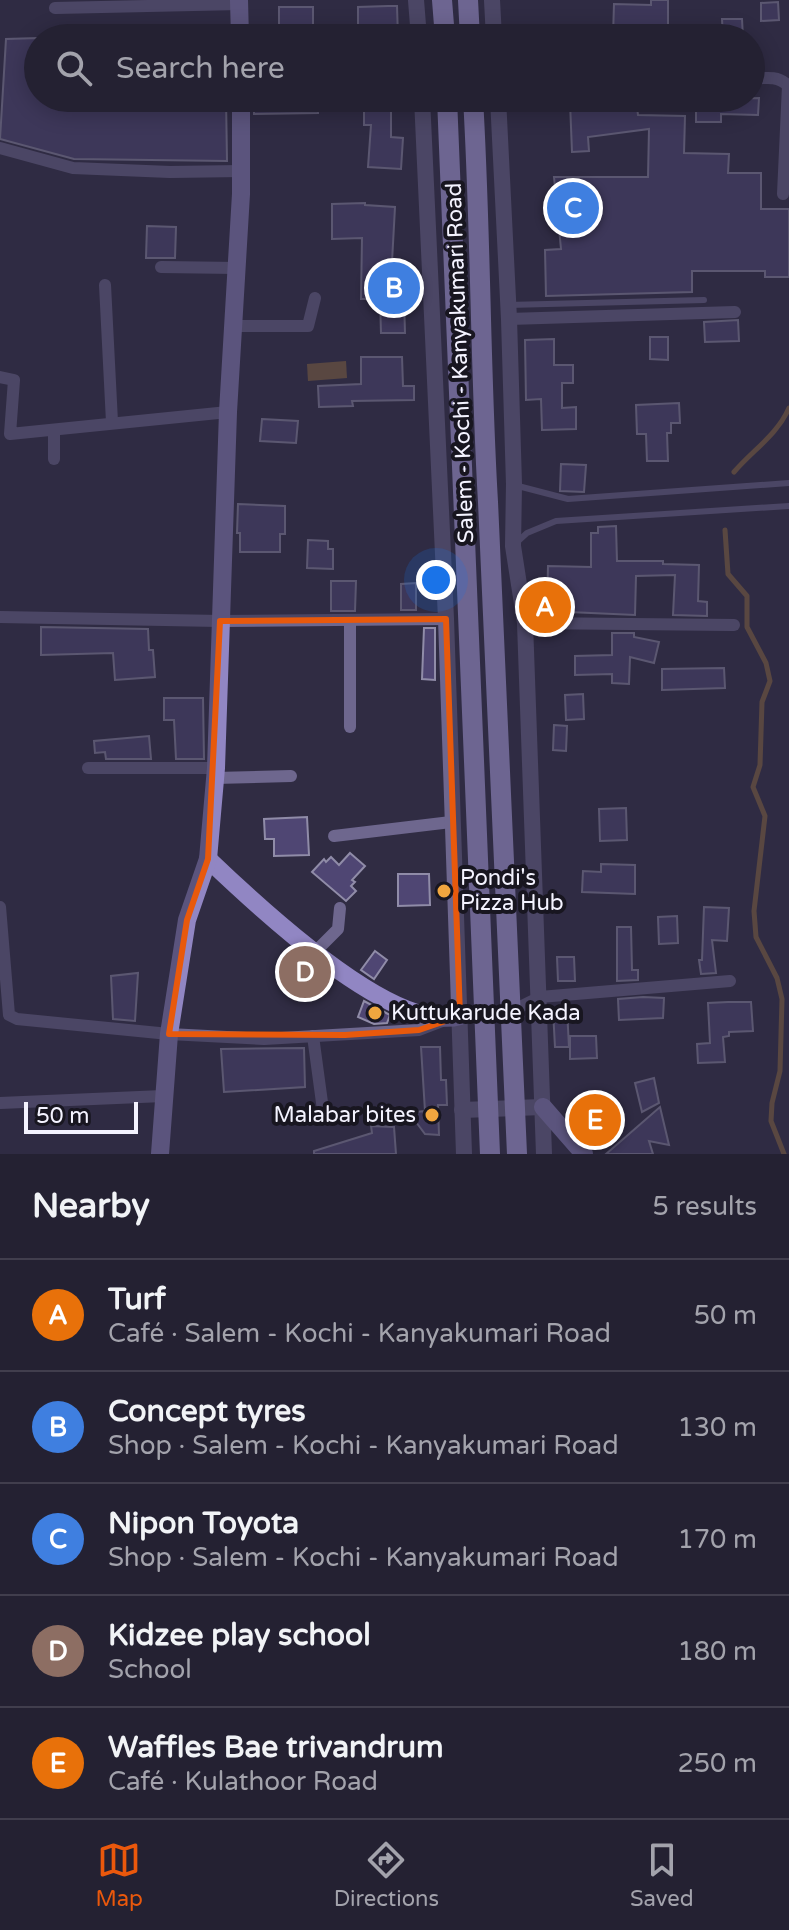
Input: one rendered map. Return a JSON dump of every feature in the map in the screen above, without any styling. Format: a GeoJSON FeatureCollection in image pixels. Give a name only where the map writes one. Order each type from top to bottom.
{"type":"FeatureCollection","features":[{"type":"Feature","properties":{"kind":"highway"},"geometry":{"type":"LineString","coordinates":[[442,0],[444,24]]}},
{"type":"Feature","properties":{"kind":"highway"},"geometry":{"type":"LineString","coordinates":[[468,0],[469,24]]}},
{"type":"Feature","properties":{"kind":"highway","name":"Salem - Kochi - Kanyakumari Road"},"geometry":{"type":"LineString","coordinates":[[448,112],[490,1154]]}},
{"type":"Feature","properties":{"kind":"highway","name":"Salem - Kochi - Kanyakumari Road"},"geometry":{"type":"LineString","coordinates":[[474,112],[487,502],[517,1154]]}},
{"type":"Feature","properties":{"kind":"main road"},"geometry":{"type":"LineString","coordinates":[[240,2],[240,24]]}},
{"type":"Feature","properties":{"kind":"main road"},"geometry":{"type":"LineString","coordinates":[[160,1154],[169,1034],[187,920],[208,859],[215,773],[241,112]]}},
{"type":"Feature","properties":{"kind":"main road"},"geometry":{"type":"LineString","coordinates":[[208,859],[313,954],[395,1005],[453,1018]]}},
{"type":"Feature","properties":{"kind":"main road"},"geometry":{"type":"LineString","coordinates":[[543,1107],[584,1154]]}},
{"type":"Feature","properties":{"kind":"street"},"geometry":{"type":"LineString","coordinates":[[416,0],[418,24]]}},
{"type":"Feature","properties":{"kind":"street"},"geometry":{"type":"LineString","coordinates":[[492,0],[493,24]]}},
{"type":"Feature","properties":{"kind":"street"},"geometry":{"type":"LineString","coordinates":[[55,8],[240,2]]}},
{"type":"Feature","properties":{"kind":"street"},"geometry":{"type":"LineString","coordinates":[[765,78],[783,80],[788,86],[783,194]]}},
{"type":"Feature","properties":{"kind":"street"},"geometry":{"type":"LineString","coordinates":[[423,112],[446,619],[453,1018],[464,1154]]}},
{"type":"Feature","properties":{"kind":"street"},"geometry":{"type":"LineString","coordinates":[[499,112],[509,312],[513,546],[525,623],[544,1154]]}},
{"type":"Feature","properties":{"kind":"street"},"geometry":{"type":"LineString","coordinates":[[0,148],[73,168],[241,171]]}},
{"type":"Feature","properties":{"kind":"street"},"geometry":{"type":"LineString","coordinates":[[161,267],[237,268]]}},
{"type":"Feature","properties":{"kind":"street"},"geometry":{"type":"LineString","coordinates":[[105,285],[112,422]]}},
{"type":"Feature","properties":{"kind":"street"},"geometry":{"type":"LineString","coordinates":[[233,326],[308,326],[315,298]]}},
{"type":"Feature","properties":{"kind":"street"},"geometry":{"type":"LineString","coordinates":[[509,312],[735,312]]}},
{"type":"Feature","properties":{"kind":"street"},"geometry":{"type":"LineString","coordinates":[[0,377],[14,380],[5,434],[228,412]]}},
{"type":"Feature","properties":{"kind":"street"},"geometry":{"type":"LineString","coordinates":[[54,431],[54,459]]}},
{"type":"Feature","properties":{"kind":"street"},"geometry":{"type":"LineString","coordinates":[[0,617],[220,621],[446,619]]}},
{"type":"Feature","properties":{"kind":"street"},"geometry":{"type":"LineString","coordinates":[[350,620],[350,727]]}},
{"type":"Feature","properties":{"kind":"street"},"geometry":{"type":"LineString","coordinates":[[525,623],[734,625]]}},
{"type":"Feature","properties":{"kind":"street"},"geometry":{"type":"LineString","coordinates":[[88,768],[291,776]]}},
{"type":"Feature","properties":{"kind":"street"},"geometry":{"type":"LineString","coordinates":[[334,836],[451,822]]}},
{"type":"Feature","properties":{"kind":"street"},"geometry":{"type":"LineString","coordinates":[[0,907],[4,1013],[17,1019],[169,1034],[264,1039],[419,1030],[453,1018],[510,1012],[540,997],[730,981]]}},
{"type":"Feature","properties":{"kind":"street"},"geometry":{"type":"LineString","coordinates":[[313,954],[338,929],[340,908]]}},
{"type":"Feature","properties":{"kind":"street"},"geometry":{"type":"LineString","coordinates":[[313,1036],[323,1110]]}},
{"type":"Feature","properties":{"kind":"street"},"geometry":{"type":"LineString","coordinates":[[0,1103],[163,1096]]}},
{"type":"Feature","properties":{"kind":"street"},"geometry":{"type":"LineString","coordinates":[[462,1110],[543,1107]]}},
{"type":"Feature","properties":{"kind":"lane"},"geometry":{"type":"LineString","coordinates":[[509,312],[704,300]]}},
{"type":"Feature","properties":{"kind":"lane"},"geometry":{"type":"LineString","coordinates":[[514,484],[568,499],[789,483]]}},
{"type":"Feature","properties":{"kind":"lane"},"geometry":{"type":"LineString","coordinates":[[513,546],[527,533],[556,521],[789,506]]}},
{"type":"Feature","properties":{"kind":"highlighted area"},"geometry":{"type":"Polygon","coordinates":[[[446,619],[460,1016],[419,1030],[345,1035],[169,1034],[187,920],[208,859],[220,621],[446,619]]]}},
{"type":"Feature","properties":{"kind":"shaded area"},"geometry":{"type":"Polygon","coordinates":[[[346,361],[347,378],[308,381],[307,364],[346,361]]]}},
{"type":"Feature","properties":{"kind":"building"},"geometry":{"type":"Polygon","coordinates":[[[651,0],[668,0],[668,24],[613,24],[614,4],[651,5],[651,0]]]}},
{"type":"Feature","properties":{"kind":"building"},"geometry":{"type":"Polygon","coordinates":[[[778,2],[779,20],[761,21],[761,3],[778,2]]]}},
{"type":"Feature","properties":{"kind":"building"},"geometry":{"type":"Polygon","coordinates":[[[397,6],[398,24],[358,24],[358,7],[397,6]]]}},
{"type":"Feature","properties":{"kind":"building"},"geometry":{"type":"Polygon","coordinates":[[[279,7],[313,7],[313,24],[279,24],[279,7]]]}},
{"type":"Feature","properties":{"kind":"building"},"geometry":{"type":"Polygon","coordinates":[[[722,19],[742,19],[742,24],[722,24],[722,19]]]}},
{"type":"Feature","properties":{"kind":"building"},"geometry":{"type":"Polygon","coordinates":[[[24,38],[24,112],[226,112],[227,161],[74,159],[0,139],[6,39],[24,38]]]}},
{"type":"Feature","properties":{"kind":"building"},"geometry":{"type":"Polygon","coordinates":[[[254,112],[318,113],[254,114],[254,112]]]}},
{"type":"Feature","properties":{"kind":"building"},"geometry":{"type":"Polygon","coordinates":[[[364,112],[391,112],[391,137],[403,138],[401,169],[368,167],[371,125],[364,125],[364,112]]]}},
{"type":"Feature","properties":{"kind":"building"},"geometry":{"type":"Polygon","coordinates":[[[570,112],[685,116],[684,153],[729,154],[728,173],[761,173],[761,209],[789,209],[789,277],[765,277],[765,271],[692,271],[692,292],[546,296],[545,250],[561,249],[554,177],[648,177],[649,129],[588,137],[589,151],[572,152],[570,112]]]}},
{"type":"Feature","properties":{"kind":"building"},"geometry":{"type":"Polygon","coordinates":[[[696,112],[758,112],[758,115],[721,114],[721,122],[696,122],[696,112]]]}},
{"type":"Feature","properties":{"kind":"building"},"geometry":{"type":"Polygon","coordinates":[[[365,203],[395,207],[392,262],[403,262],[405,333],[381,333],[380,299],[361,299],[362,238],[332,239],[332,204],[365,203]]]}},
{"type":"Feature","properties":{"kind":"building"},"geometry":{"type":"Polygon","coordinates":[[[147,226],[176,227],[175,258],[146,258],[147,226]]]}},
{"type":"Feature","properties":{"kind":"building"},"geometry":{"type":"Polygon","coordinates":[[[738,320],[739,341],[705,342],[704,322],[738,320]]]}},
{"type":"Feature","properties":{"kind":"building"},"geometry":{"type":"Polygon","coordinates":[[[650,337],[668,337],[668,360],[650,359],[650,337]]]}},
{"type":"Feature","properties":{"kind":"building"},"geometry":{"type":"Polygon","coordinates":[[[554,339],[554,365],[573,365],[573,383],[562,383],[562,408],[576,407],[576,429],[542,430],[541,399],[526,400],[525,340],[554,339]]]}},
{"type":"Feature","properties":{"kind":"building"},"geometry":{"type":"Polygon","coordinates":[[[361,357],[402,357],[403,386],[414,386],[414,400],[352,401],[353,406],[319,407],[318,386],[361,384],[361,357]]]}},
{"type":"Feature","properties":{"kind":"building"},"geometry":{"type":"Polygon","coordinates":[[[679,403],[680,423],[671,423],[671,433],[667,433],[668,461],[647,461],[646,434],[637,434],[636,405],[679,403]]]}},
{"type":"Feature","properties":{"kind":"building"},"geometry":{"type":"Polygon","coordinates":[[[262,419],[298,421],[296,443],[260,441],[262,419]]]}},
{"type":"Feature","properties":{"kind":"building"},"geometry":{"type":"Polygon","coordinates":[[[561,464],[586,465],[584,492],[560,491],[561,464]]]}},
{"type":"Feature","properties":{"kind":"building"},"geometry":{"type":"Polygon","coordinates":[[[238,504],[285,506],[285,534],[280,534],[280,552],[240,552],[238,504]]]}},
{"type":"Feature","properties":{"kind":"building"},"geometry":{"type":"Polygon","coordinates":[[[616,526],[617,561],[699,565],[698,601],[707,602],[707,616],[673,615],[675,575],[636,576],[635,615],[547,611],[548,566],[591,567],[591,533],[598,533],[598,527],[616,526]]]}},
{"type":"Feature","properties":{"kind":"building"},"geometry":{"type":"Polygon","coordinates":[[[308,540],[328,541],[328,549],[333,549],[333,569],[307,568],[308,540]]]}},
{"type":"Feature","properties":{"kind":"building"},"geometry":{"type":"Polygon","coordinates":[[[331,581],[356,581],[355,611],[331,611],[331,581]]]}},
{"type":"Feature","properties":{"kind":"building"},"geometry":{"type":"Polygon","coordinates":[[[416,583],[416,610],[401,610],[401,584],[416,583]]]}},
{"type":"Feature","properties":{"kind":"building"},"geometry":{"type":"Polygon","coordinates":[[[41,627],[148,629],[155,677],[115,680],[113,653],[41,655],[41,627]]]}},
{"type":"Feature","properties":{"kind":"building"},"geometry":{"type":"Polygon","coordinates":[[[424,628],[435,628],[435,680],[422,679],[424,628]]]}},
{"type":"Feature","properties":{"kind":"building"},"geometry":{"type":"Polygon","coordinates":[[[612,633],[634,633],[634,637],[659,642],[654,663],[630,657],[629,684],[612,683],[612,674],[575,675],[575,656],[612,655],[612,633]]]}},
{"type":"Feature","properties":{"kind":"building"},"geometry":{"type":"Polygon","coordinates":[[[724,668],[725,688],[662,690],[662,669],[724,668]]]}},
{"type":"Feature","properties":{"kind":"building"},"geometry":{"type":"Polygon","coordinates":[[[583,694],[584,719],[566,720],[565,695],[583,694]]]}},
{"type":"Feature","properties":{"kind":"building"},"geometry":{"type":"Polygon","coordinates":[[[164,698],[203,698],[204,759],[176,759],[174,720],[164,720],[164,698]]]}},
{"type":"Feature","properties":{"kind":"building"},"geometry":{"type":"Polygon","coordinates":[[[554,725],[567,726],[566,751],[553,750],[554,725]]]}},
{"type":"Feature","properties":{"kind":"building"},"geometry":{"type":"Polygon","coordinates":[[[149,736],[151,759],[106,759],[105,752],[95,753],[94,741],[149,736]]]}},
{"type":"Feature","properties":{"kind":"building"},"geometry":{"type":"Polygon","coordinates":[[[626,808],[627,840],[600,841],[599,809],[626,808]]]}},
{"type":"Feature","properties":{"kind":"building"},"geometry":{"type":"Polygon","coordinates":[[[307,817],[309,855],[274,856],[274,839],[265,839],[264,819],[307,817]]]}},
{"type":"Feature","properties":{"kind":"building"},"geometry":{"type":"Polygon","coordinates":[[[350,853],[365,866],[352,880],[355,882],[351,886],[356,891],[346,901],[312,872],[324,859],[326,862],[331,857],[339,865],[350,853]]]}},
{"type":"Feature","properties":{"kind":"building"},"geometry":{"type":"Polygon","coordinates":[[[601,864],[635,865],[635,894],[582,892],[583,871],[601,872],[601,864]]]}},
{"type":"Feature","properties":{"kind":"building"},"geometry":{"type":"Polygon","coordinates":[[[398,874],[429,874],[430,905],[398,906],[398,874]]]}},
{"type":"Feature","properties":{"kind":"building"},"geometry":{"type":"Polygon","coordinates":[[[704,907],[729,908],[727,941],[712,940],[716,973],[701,974],[699,960],[702,960],[704,907]]]}},
{"type":"Feature","properties":{"kind":"building"},"geometry":{"type":"Polygon","coordinates":[[[677,916],[678,943],[659,944],[658,917],[677,916]]]}},
{"type":"Feature","properties":{"kind":"building"},"geometry":{"type":"Polygon","coordinates":[[[617,927],[631,927],[632,970],[638,970],[638,980],[617,981],[617,927]]]}},
{"type":"Feature","properties":{"kind":"building"},"geometry":{"type":"Polygon","coordinates":[[[375,951],[387,960],[374,979],[361,970],[375,951]]]}},
{"type":"Feature","properties":{"kind":"building"},"geometry":{"type":"Polygon","coordinates":[[[557,957],[574,957],[575,981],[558,981],[557,957]]]}},
{"type":"Feature","properties":{"kind":"building"},"geometry":{"type":"Polygon","coordinates":[[[138,973],[135,1021],[113,1019],[111,976],[138,973]]]}},
{"type":"Feature","properties":{"kind":"building"},"geometry":{"type":"Polygon","coordinates":[[[664,998],[663,1018],[619,1020],[618,999],[664,998]]]}},
{"type":"Feature","properties":{"kind":"building","name":"Kuttukarude Kada"},"geometry":{"type":"Polygon","coordinates":[[[364,1001],[390,1015],[387,1023],[374,1024],[358,1017],[364,1001]]]}},
{"type":"Feature","properties":{"kind":"building"},"geometry":{"type":"Polygon","coordinates":[[[751,1002],[753,1031],[729,1032],[729,1036],[723,1037],[725,1062],[698,1063],[697,1044],[710,1043],[708,1003],[751,1002]]]}},
{"type":"Feature","properties":{"kind":"building"},"geometry":{"type":"Polygon","coordinates":[[[567,1009],[569,1047],[555,1047],[553,1010],[567,1009]]]}},
{"type":"Feature","properties":{"kind":"building"},"geometry":{"type":"Polygon","coordinates":[[[570,1036],[596,1036],[597,1058],[570,1059],[570,1036]]]}},
{"type":"Feature","properties":{"kind":"building"},"geometry":{"type":"Polygon","coordinates":[[[421,1047],[440,1047],[441,1080],[446,1080],[447,1105],[438,1105],[439,1135],[425,1134],[416,1122],[416,1112],[425,1111],[421,1047]]]}},
{"type":"Feature","properties":{"kind":"building"},"geometry":{"type":"Polygon","coordinates":[[[304,1048],[305,1087],[224,1092],[221,1049],[304,1048]]]}},
{"type":"Feature","properties":{"kind":"building"},"geometry":{"type":"Polygon","coordinates":[[[654,1078],[659,1103],[642,1112],[635,1083],[654,1078]]]}},
{"type":"Feature","properties":{"kind":"building"},"geometry":{"type":"Polygon","coordinates":[[[601,1102],[613,1126],[588,1137],[576,1115],[601,1102]]]}},
{"type":"Feature","properties":{"kind":"building"},"geometry":{"type":"Polygon","coordinates":[[[660,1107],[669,1145],[649,1141],[653,1154],[606,1154],[660,1107]]]}},
{"type":"Feature","properties":{"kind":"building"},"geometry":{"type":"Polygon","coordinates":[[[371,1126],[394,1127],[396,1154],[314,1154],[314,1151],[372,1133],[371,1126]]]}},
{"type":"Feature","properties":{"kind":"waterway"},"geometry":{"type":"LineString","coordinates":[[734,472],[772,434],[789,408]]}},
{"type":"Feature","properties":{"kind":"waterway"},"geometry":{"type":"LineString","coordinates":[[725,530],[728,574],[747,596],[747,627],[766,663],[770,681],[762,702],[760,765],[753,787],[765,816],[754,911],[756,937],[777,978],[782,999],[780,1071],[771,1121],[784,1154]]}},
{"type":"Feature","properties":{"kind":"place","name":"Nipon Toyota"},"geometry":{"type":"Point","coordinates":[573,208]}},
{"type":"Feature","properties":{"kind":"place","name":"Concept tyres"},"geometry":{"type":"Point","coordinates":[394,288]}},
{"type":"Feature","properties":{"kind":"place","name":"Turf"},"geometry":{"type":"Point","coordinates":[545,607]}},
{"type":"Feature","properties":{"kind":"place","name":"Pondi's Pizza Hub"},"geometry":{"type":"Point","coordinates":[444,891]}},
{"type":"Feature","properties":{"kind":"place","name":"Kidzee play school"},"geometry":{"type":"Point","coordinates":[305,972]}},
{"type":"Feature","properties":{"kind":"place","name":"Kuttukarude Kada"},"geometry":{"type":"Point","coordinates":[375,1013]}},
{"type":"Feature","properties":{"kind":"place","name":"Malabar bites"},"geometry":{"type":"Point","coordinates":[432,1115]}},
{"type":"Feature","properties":{"kind":"place","name":"Waffles Bae trivandrum"},"geometry":{"type":"Point","coordinates":[595,1120]}}]}
